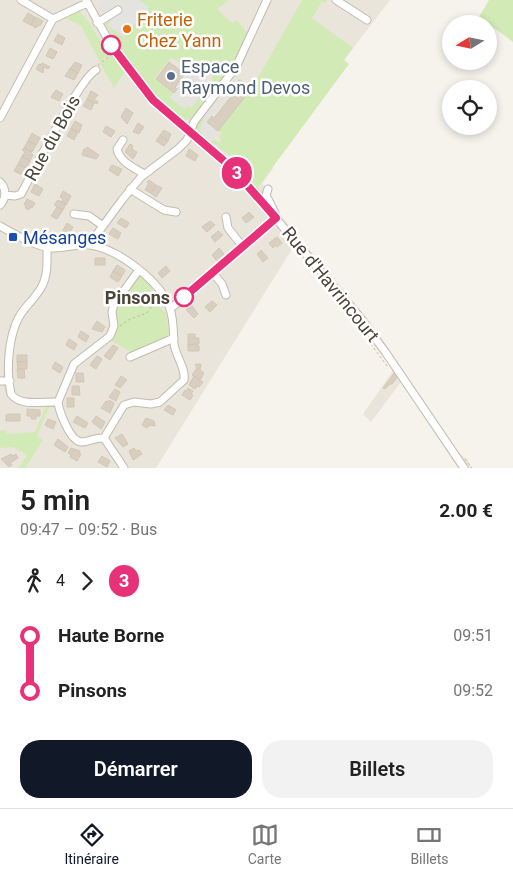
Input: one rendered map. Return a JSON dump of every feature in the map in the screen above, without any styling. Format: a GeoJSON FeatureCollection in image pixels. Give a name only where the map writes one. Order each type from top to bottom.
{"type":"FeatureCollection","features":[{"type":"Feature","properties":{"kind":"street"},"geometry":{"type":"LineString","coordinates":[[21,0],[53,19]]}},
{"type":"Feature","properties":{"kind":"street"},"geometry":{"type":"LineString","coordinates":[[89,245],[144,174],[187,140],[194,122],[236,67],[267,0]]}},
{"type":"Feature","properties":{"kind":"street"},"geometry":{"type":"LineString","coordinates":[[342,1],[367,20]]}},
{"type":"Feature","properties":{"kind":"street"},"geometry":{"type":"LineString","coordinates":[[0,118],[2,108],[53,19],[86,2]]}},
{"type":"Feature","properties":{"kind":"street","name":"Rue d'Havrincourt"},"geometry":{"type":"LineString","coordinates":[[86,2],[116,52],[148,95],[237,173],[366,325],[464,468]]}},
{"type":"Feature","properties":{"kind":"street"},"geometry":{"type":"LineString","coordinates":[[97,23],[118,10]]}},
{"type":"Feature","properties":{"kind":"street","name":"Rue du Bois"},"geometry":{"type":"LineString","coordinates":[[5,195],[15,196],[21,194],[65,113],[87,77],[96,70]]}},
{"type":"Feature","properties":{"kind":"street"},"geometry":{"type":"LineString","coordinates":[[123,140],[117,149],[119,155],[123,160],[144,174]]}},
{"type":"Feature","properties":{"kind":"street"},"geometry":{"type":"LineString","coordinates":[[0,182],[4,188],[5,195],[4,201],[0,205]]}},
{"type":"Feature","properties":{"kind":"street"},"geometry":{"type":"LineString","coordinates":[[170,309],[276,218],[266,195],[268,189]]}},
{"type":"Feature","properties":{"kind":"street"},"geometry":{"type":"LineString","coordinates":[[130,190],[164,210],[176,212]]}},
{"type":"Feature","properties":{"kind":"street"},"geometry":{"type":"LineString","coordinates":[[74,214],[90,216],[103,226]]}},
{"type":"Feature","properties":{"kind":"street"},"geometry":{"type":"LineString","coordinates":[[226,217],[228,228],[243,246]]}},
{"type":"Feature","properties":{"kind":"street"},"geometry":{"type":"LineString","coordinates":[[0,226],[28,241],[47,248],[89,245],[112,253],[139,270],[150,279],[162,294],[170,309],[176,355],[184,376],[182,383],[158,403],[134,402],[124,405],[104,438],[81,442],[76,440],[70,433],[58,402],[74,364],[108,339],[113,330],[112,312],[114,304],[139,270]]}},
{"type":"Feature","properties":{"kind":"street"},"geometry":{"type":"LineString","coordinates":[[47,248],[44,282],[20,315],[12,332],[10,394],[17,400],[58,402]]}},
{"type":"Feature","properties":{"kind":"street"},"geometry":{"type":"LineString","coordinates":[[213,273],[222,284],[226,295]]}},
{"type":"Feature","properties":{"kind":"street"},"geometry":{"type":"LineString","coordinates":[[130,357],[174,338]]}},
{"type":"Feature","properties":{"kind":"street"},"geometry":{"type":"LineString","coordinates":[[0,381],[10,381]]}},
{"type":"Feature","properties":{"kind":"street"},"geometry":{"type":"LineString","coordinates":[[104,438],[124,468]]}},
{"type":"Feature","properties":{"kind":"path"},"geometry":{"type":"LineString","coordinates":[[96,70],[99,63],[116,52]]}},
{"type":"Feature","properties":{"kind":"path"},"geometry":{"type":"LineString","coordinates":[[335,288],[335,299],[360,328]]}},
{"type":"Feature","properties":{"kind":"path"},"geometry":{"type":"LineString","coordinates":[[113,330],[130,319],[147,313],[162,294]]}},
{"type":"Feature","properties":{"kind":"path"},"geometry":{"type":"LineString","coordinates":[[365,336],[386,366],[395,366]]}},
{"type":"Feature","properties":{"kind":"shaded area"},"geometry":{"type":"Polygon","coordinates":[[[0,0],[390,0],[344,60],[251,89],[219,131],[221,132],[221,141],[230,156],[232,153],[274,167],[262,184],[269,190],[267,194],[278,212],[369,320],[459,453],[467,459],[472,468],[458,468],[401,382],[371,422],[363,414],[392,372],[391,367],[354,316],[310,265],[292,249],[156,468],[0,468],[0,0]]]}},
{"type":"Feature","properties":{"kind":"shaded area"},"geometry":{"type":"Polygon","coordinates":[[[102,0],[139,0],[149,7],[124,38],[108,25],[111,22],[105,12],[101,13],[97,6],[102,0]]]}},
{"type":"Feature","properties":{"kind":"shaded area"},"geometry":{"type":"Polygon","coordinates":[[[188,65],[208,80],[200,89],[203,92],[192,107],[188,105],[184,109],[170,98],[188,74],[184,71],[188,65]]]}},
{"type":"Feature","properties":{"kind":"shaded area"},"geometry":{"type":"Polygon","coordinates":[[[234,76],[239,80],[207,122],[218,131],[210,141],[199,129],[204,120],[203,118],[215,101],[217,103],[223,96],[221,94],[234,76]]]}},
{"type":"Feature","properties":{"kind":"green space"},"geometry":{"type":"Polygon","coordinates":[[[139,0],[229,0],[217,9],[232,23],[237,20],[249,36],[236,63],[232,61],[230,63],[232,64],[214,89],[209,86],[213,79],[206,70],[188,61],[182,65],[171,57],[154,79],[174,93],[170,98],[191,107],[203,92],[201,88],[208,93],[206,95],[208,97],[202,107],[190,119],[180,119],[172,114],[154,95],[125,58],[126,56],[119,49],[121,48],[105,24],[108,21],[111,22],[108,25],[124,37],[148,7],[139,0]]]}},
{"type":"Feature","properties":{"kind":"green space"},"geometry":{"type":"Polygon","coordinates":[[[302,0],[327,0],[325,3],[322,1],[312,18],[353,48],[344,60],[349,64],[258,187],[273,209],[234,166],[238,159],[232,154],[229,156],[215,144],[212,146],[198,134],[195,128],[214,101],[217,101],[204,119],[210,140],[213,141],[215,139],[219,143],[221,141],[219,137],[221,133],[218,131],[250,89],[235,76],[230,79],[236,73],[236,76],[252,88],[302,0]]]}},
{"type":"Feature","properties":{"kind":"green space"},"geometry":{"type":"Polygon","coordinates":[[[489,0],[513,0],[513,42],[498,31],[498,15],[480,15],[489,0]]]}},
{"type":"Feature","properties":{"kind":"green space"},"geometry":{"type":"Polygon","coordinates":[[[79,11],[112,53],[100,62],[81,26],[65,18],[79,11]]]}},
{"type":"Feature","properties":{"kind":"green space"},"geometry":{"type":"Polygon","coordinates":[[[112,55],[124,73],[114,88],[100,63],[112,55]]]}},
{"type":"Feature","properties":{"kind":"green space"},"geometry":{"type":"Polygon","coordinates":[[[143,276],[152,286],[156,301],[166,313],[170,339],[133,353],[110,340],[115,308],[136,277],[143,276]]]}},
{"type":"Feature","properties":{"kind":"green space"},"geometry":{"type":"Polygon","coordinates":[[[47,404],[50,405],[37,436],[43,440],[25,468],[19,468],[27,455],[13,447],[0,448],[0,431],[6,430],[7,434],[35,432],[47,404]]]}},
{"type":"Feature","properties":{"kind":"building"},"geometry":{"type":"Polygon","coordinates":[[[28,13],[35,17],[31,25],[23,21],[28,13]]]}},
{"type":"Feature","properties":{"kind":"building"},"geometry":{"type":"Polygon","coordinates":[[[35,17],[43,21],[36,28],[31,25],[35,17]]]}},
{"type":"Feature","properties":{"kind":"building"},"geometry":{"type":"Polygon","coordinates":[[[58,34],[65,38],[62,45],[54,41],[58,34]]]}},
{"type":"Feature","properties":{"kind":"building"},"geometry":{"type":"Polygon","coordinates":[[[50,48],[57,52],[53,59],[46,56],[50,48]]]}},
{"type":"Feature","properties":{"kind":"building"},"geometry":{"type":"Polygon","coordinates":[[[75,62],[82,65],[78,73],[70,69],[75,62]]]}},
{"type":"Feature","properties":{"kind":"building","name":"Espace Raymond Devos"},"geometry":{"type":"Polygon","coordinates":[[[169,62],[185,74],[175,87],[177,89],[174,93],[156,79],[169,62]]]}},
{"type":"Feature","properties":{"kind":"building"},"geometry":{"type":"Polygon","coordinates":[[[42,63],[50,67],[48,69],[44,67],[43,73],[36,69],[42,63]]]}},
{"type":"Feature","properties":{"kind":"building"},"geometry":{"type":"Polygon","coordinates":[[[70,68],[78,73],[74,80],[65,76],[70,68]]]}},
{"type":"Feature","properties":{"kind":"building"},"geometry":{"type":"Polygon","coordinates":[[[239,80],[251,89],[218,131],[207,122],[212,116],[214,118],[238,88],[235,86],[239,80]]]}},
{"type":"Feature","properties":{"kind":"building"},"geometry":{"type":"Polygon","coordinates":[[[56,90],[63,94],[59,101],[51,97],[56,90]]]}},
{"type":"Feature","properties":{"kind":"building"},"geometry":{"type":"Polygon","coordinates":[[[91,91],[98,95],[94,99],[98,102],[97,104],[87,99],[91,91]]]}},
{"type":"Feature","properties":{"kind":"building"},"geometry":{"type":"Polygon","coordinates":[[[87,99],[94,103],[91,110],[83,106],[87,99]]]}},
{"type":"Feature","properties":{"kind":"building"},"geometry":{"type":"Polygon","coordinates":[[[126,108],[133,113],[127,124],[121,117],[126,108]]]}},
{"type":"Feature","properties":{"kind":"building"},"geometry":{"type":"Polygon","coordinates":[[[75,121],[82,125],[79,133],[71,128],[75,121]]]}},
{"type":"Feature","properties":{"kind":"building"},"geometry":{"type":"Polygon","coordinates":[[[138,123],[144,127],[139,134],[133,132],[138,123]]]}},
{"type":"Feature","properties":{"kind":"building"},"geometry":{"type":"Polygon","coordinates":[[[106,126],[115,131],[111,137],[103,132],[106,126]]]}},
{"type":"Feature","properties":{"kind":"building"},"geometry":{"type":"Polygon","coordinates":[[[71,128],[78,132],[74,140],[67,136],[71,128]]]}},
{"type":"Feature","properties":{"kind":"building"},"geometry":{"type":"Polygon","coordinates":[[[164,130],[171,134],[168,141],[160,135],[164,130]]]}},
{"type":"Feature","properties":{"kind":"building"},"geometry":{"type":"Polygon","coordinates":[[[32,133],[40,138],[36,145],[28,141],[32,133]]]}},
{"type":"Feature","properties":{"kind":"building"},"geometry":{"type":"Polygon","coordinates":[[[160,135],[168,141],[164,146],[156,141],[160,135]]]}},
{"type":"Feature","properties":{"kind":"building"},"geometry":{"type":"Polygon","coordinates":[[[28,141],[36,145],[32,152],[24,148],[28,141]]]}},
{"type":"Feature","properties":{"kind":"building"},"geometry":{"type":"Polygon","coordinates":[[[130,144],[133,146],[132,149],[137,152],[133,159],[125,152],[130,144]]]}},
{"type":"Feature","properties":{"kind":"building"},"geometry":{"type":"Polygon","coordinates":[[[87,147],[99,155],[96,159],[82,155],[87,147]]]}},
{"type":"Feature","properties":{"kind":"building"},"geometry":{"type":"Polygon","coordinates":[[[24,148],[32,152],[30,154],[33,155],[30,161],[22,156],[25,152],[22,150],[24,148]]]}},
{"type":"Feature","properties":{"kind":"building"},"geometry":{"type":"Polygon","coordinates":[[[189,149],[198,155],[195,161],[186,156],[189,149]]]}},
{"type":"Feature","properties":{"kind":"building"},"geometry":{"type":"Polygon","coordinates":[[[22,156],[30,161],[26,168],[18,164],[22,156]]]}},
{"type":"Feature","properties":{"kind":"building"},"geometry":{"type":"Polygon","coordinates":[[[18,164],[26,168],[22,175],[14,171],[18,164]]]}},
{"type":"Feature","properties":{"kind":"building"},"geometry":{"type":"Polygon","coordinates":[[[112,165],[122,169],[118,176],[109,170],[112,165]]]}},
{"type":"Feature","properties":{"kind":"building"},"geometry":{"type":"Polygon","coordinates":[[[149,180],[156,185],[151,193],[145,190],[149,180]]]}},
{"type":"Feature","properties":{"kind":"building"},"geometry":{"type":"Polygon","coordinates":[[[35,184],[43,189],[39,196],[31,192],[35,184]]]}},
{"type":"Feature","properties":{"kind":"building"},"geometry":{"type":"Polygon","coordinates":[[[156,185],[162,188],[156,197],[151,193],[156,185]]]}},
{"type":"Feature","properties":{"kind":"building"},"geometry":{"type":"Polygon","coordinates":[[[63,191],[71,196],[66,205],[60,197],[63,191]]]}},
{"type":"Feature","properties":{"kind":"building"},"geometry":{"type":"Polygon","coordinates":[[[27,199],[35,203],[29,210],[25,208],[26,205],[24,204],[27,199]]]}},
{"type":"Feature","properties":{"kind":"building"},"geometry":{"type":"Polygon","coordinates":[[[58,200],[66,204],[63,210],[54,205],[58,200]]]}},
{"type":"Feature","properties":{"kind":"building"},"geometry":{"type":"Polygon","coordinates":[[[57,207],[63,210],[57,219],[51,216],[57,207]]]}},
{"type":"Feature","properties":{"kind":"building"},"geometry":{"type":"Polygon","coordinates":[[[249,212],[254,217],[246,223],[242,218],[249,212]]]}},
{"type":"Feature","properties":{"kind":"building"},"geometry":{"type":"Polygon","coordinates":[[[121,218],[129,223],[126,228],[117,223],[121,218]]]}},
{"type":"Feature","properties":{"kind":"building"},"geometry":{"type":"Polygon","coordinates":[[[210,221],[215,225],[207,232],[202,227],[210,221]]]}},
{"type":"Feature","properties":{"kind":"building"},"geometry":{"type":"Polygon","coordinates":[[[67,223],[73,227],[68,235],[62,232],[67,223]]]}},
{"type":"Feature","properties":{"kind":"building"},"geometry":{"type":"Polygon","coordinates":[[[113,228],[121,233],[118,239],[109,234],[113,228]]]}},
{"type":"Feature","properties":{"kind":"building"},"geometry":{"type":"Polygon","coordinates":[[[218,231],[223,235],[215,242],[211,237],[218,231]]]}},
{"type":"Feature","properties":{"kind":"building"},"geometry":{"type":"Polygon","coordinates":[[[277,237],[282,243],[277,247],[275,245],[273,248],[269,243],[277,237]]]}},
{"type":"Feature","properties":{"kind":"building"},"geometry":{"type":"Polygon","coordinates":[[[219,248],[224,254],[216,260],[212,255],[219,248]]]}},
{"type":"Feature","properties":{"kind":"building"},"geometry":{"type":"Polygon","coordinates":[[[261,250],[268,258],[263,262],[257,254],[261,250]]]}},
{"type":"Feature","properties":{"kind":"building"},"geometry":{"type":"Polygon","coordinates":[[[95,258],[105,258],[105,265],[95,265],[95,258]]]}},
{"type":"Feature","properties":{"kind":"building"},"geometry":{"type":"Polygon","coordinates":[[[117,265],[125,270],[122,276],[113,271],[117,265]]]}},
{"type":"Feature","properties":{"kind":"building"},"geometry":{"type":"Polygon","coordinates":[[[166,266],[170,271],[162,278],[158,273],[166,266]]]}},
{"type":"Feature","properties":{"kind":"building"},"geometry":{"type":"Polygon","coordinates":[[[113,271],[122,276],[118,282],[110,277],[113,271]]]}},
{"type":"Feature","properties":{"kind":"building"},"geometry":{"type":"Polygon","coordinates":[[[212,301],[217,305],[210,312],[205,307],[212,301]]]}},
{"type":"Feature","properties":{"kind":"building"},"geometry":{"type":"Polygon","coordinates":[[[192,306],[198,314],[194,318],[186,310],[192,306]]]}},
{"type":"Feature","properties":{"kind":"building"},"geometry":{"type":"Polygon","coordinates":[[[97,321],[105,327],[102,332],[92,329],[97,321]]]}},
{"type":"Feature","properties":{"kind":"building"},"geometry":{"type":"Polygon","coordinates":[[[81,331],[89,336],[86,342],[78,337],[81,331]]]}},
{"type":"Feature","properties":{"kind":"building"},"geometry":{"type":"Polygon","coordinates":[[[188,334],[195,334],[195,338],[199,338],[199,344],[188,345],[188,334]]]}},
{"type":"Feature","properties":{"kind":"building"},"geometry":{"type":"Polygon","coordinates":[[[69,339],[77,344],[74,350],[66,345],[69,339]]]}},
{"type":"Feature","properties":{"kind":"building"},"geometry":{"type":"Polygon","coordinates":[[[196,344],[199,346],[199,351],[188,351],[188,345],[196,344]]]}},
{"type":"Feature","properties":{"kind":"building"},"geometry":{"type":"Polygon","coordinates":[[[113,345],[118,348],[110,360],[104,356],[113,345]]]}},
{"type":"Feature","properties":{"kind":"building"},"geometry":{"type":"Polygon","coordinates":[[[17,355],[27,355],[27,362],[17,362],[17,355]]]}},
{"type":"Feature","properties":{"kind":"building"},"geometry":{"type":"Polygon","coordinates":[[[97,356],[102,359],[96,369],[90,365],[97,356]]]}},
{"type":"Feature","properties":{"kind":"building"},"geometry":{"type":"Polygon","coordinates":[[[17,362],[27,362],[27,369],[18,369],[17,362]]]}},
{"type":"Feature","properties":{"kind":"building"},"geometry":{"type":"Polygon","coordinates":[[[55,362],[63,367],[60,373],[52,368],[55,362]]]}},
{"type":"Feature","properties":{"kind":"building"},"geometry":{"type":"Polygon","coordinates":[[[195,364],[201,364],[200,370],[204,373],[200,380],[192,375],[197,368],[195,364]]]}},
{"type":"Feature","properties":{"kind":"building"},"geometry":{"type":"Polygon","coordinates":[[[17,369],[24,369],[25,378],[18,378],[17,369]]]}},
{"type":"Feature","properties":{"kind":"building"},"geometry":{"type":"Polygon","coordinates":[[[395,372],[398,376],[392,384],[385,389],[383,388],[395,372]]]}},
{"type":"Feature","properties":{"kind":"building"},"geometry":{"type":"Polygon","coordinates":[[[76,373],[83,373],[84,382],[76,382],[76,373]]]}},
{"type":"Feature","properties":{"kind":"building"},"geometry":{"type":"Polygon","coordinates":[[[121,376],[127,380],[120,388],[115,385],[121,376]]]}},
{"type":"Feature","properties":{"kind":"building"},"geometry":{"type":"Polygon","coordinates":[[[194,376],[203,382],[195,389],[189,385],[194,376]]]}},
{"type":"Feature","properties":{"kind":"building"},"geometry":{"type":"Polygon","coordinates":[[[72,386],[79,386],[80,395],[72,395],[72,386]]]}},
{"type":"Feature","properties":{"kind":"building"},"geometry":{"type":"Polygon","coordinates":[[[188,388],[193,391],[190,400],[182,395],[188,388]]]}},
{"type":"Feature","properties":{"kind":"building"},"geometry":{"type":"Polygon","coordinates":[[[115,389],[120,392],[116,401],[109,397],[115,389]]]}},
{"type":"Feature","properties":{"kind":"building"},"geometry":{"type":"Polygon","coordinates":[[[67,398],[74,398],[74,407],[67,407],[67,398]]]}},
{"type":"Feature","properties":{"kind":"building"},"geometry":{"type":"Polygon","coordinates":[[[109,400],[114,403],[110,413],[101,408],[109,400]]]}},
{"type":"Feature","properties":{"kind":"building"},"geometry":{"type":"Polygon","coordinates":[[[168,405],[176,410],[173,415],[164,410],[168,405]]]}},
{"type":"Feature","properties":{"kind":"building"},"geometry":{"type":"Polygon","coordinates":[[[27,409],[40,410],[40,416],[36,416],[36,419],[31,419],[31,416],[27,416],[27,409]]]}},
{"type":"Feature","properties":{"kind":"building"},"geometry":{"type":"Polygon","coordinates":[[[20,414],[20,421],[6,421],[6,415],[20,414]]]}},
{"type":"Feature","properties":{"kind":"building"},"geometry":{"type":"Polygon","coordinates":[[[77,416],[88,423],[85,428],[73,422],[77,416]]]}},
{"type":"Feature","properties":{"kind":"building"},"geometry":{"type":"Polygon","coordinates":[[[96,416],[105,422],[101,429],[92,422],[96,416]]]}},
{"type":"Feature","properties":{"kind":"building"},"geometry":{"type":"Polygon","coordinates":[[[146,418],[154,421],[155,426],[150,425],[147,428],[142,425],[146,418]]]}},
{"type":"Feature","properties":{"kind":"building"},"geometry":{"type":"Polygon","coordinates":[[[48,419],[56,422],[53,429],[45,425],[48,419]]]}},
{"type":"Feature","properties":{"kind":"building"},"geometry":{"type":"Polygon","coordinates":[[[122,434],[128,444],[123,447],[115,438],[122,434]]]}},
{"type":"Feature","properties":{"kind":"building"},"geometry":{"type":"Polygon","coordinates":[[[58,439],[68,447],[65,452],[54,445],[58,439]]]}},
{"type":"Feature","properties":{"kind":"building"},"geometry":{"type":"Polygon","coordinates":[[[71,448],[80,451],[79,453],[81,454],[77,461],[70,457],[71,455],[68,453],[71,448]]]}},
{"type":"Feature","properties":{"kind":"building"},"geometry":{"type":"Polygon","coordinates":[[[134,448],[142,454],[133,460],[129,451],[134,448]]]}},
{"type":"Feature","properties":{"kind":"building"},"geometry":{"type":"Polygon","coordinates":[[[11,454],[13,456],[16,454],[18,458],[10,463],[12,465],[9,467],[1,459],[11,454]]]}},
{"type":"Feature","properties":{"kind":"building"},"geometry":{"type":"Polygon","coordinates":[[[102,456],[110,461],[107,467],[98,462],[102,456]]]}},
{"type":"Feature","properties":{"kind":"bus line","name":"3"},"geometry":{"type":"LineString","coordinates":[[111,45],[153,100],[231,167],[276,218],[184,297]]}},
{"type":"Feature","properties":{"kind":"place","name":"Friterie Chez Yann"},"geometry":{"type":"Point","coordinates":[127,29]}},
{"type":"Feature","properties":{"kind":"place","name":"Espace Raymond Devos"},"geometry":{"type":"Point","coordinates":[171,76]}},
{"type":"Feature","properties":{"kind":"place","name":"Mésanges"},"geometry":{"type":"Point","coordinates":[13,237]}},
{"type":"Feature","properties":{"kind":"place","name":"Pinsons"},"geometry":{"type":"Point","coordinates":[184,297]}}]}
